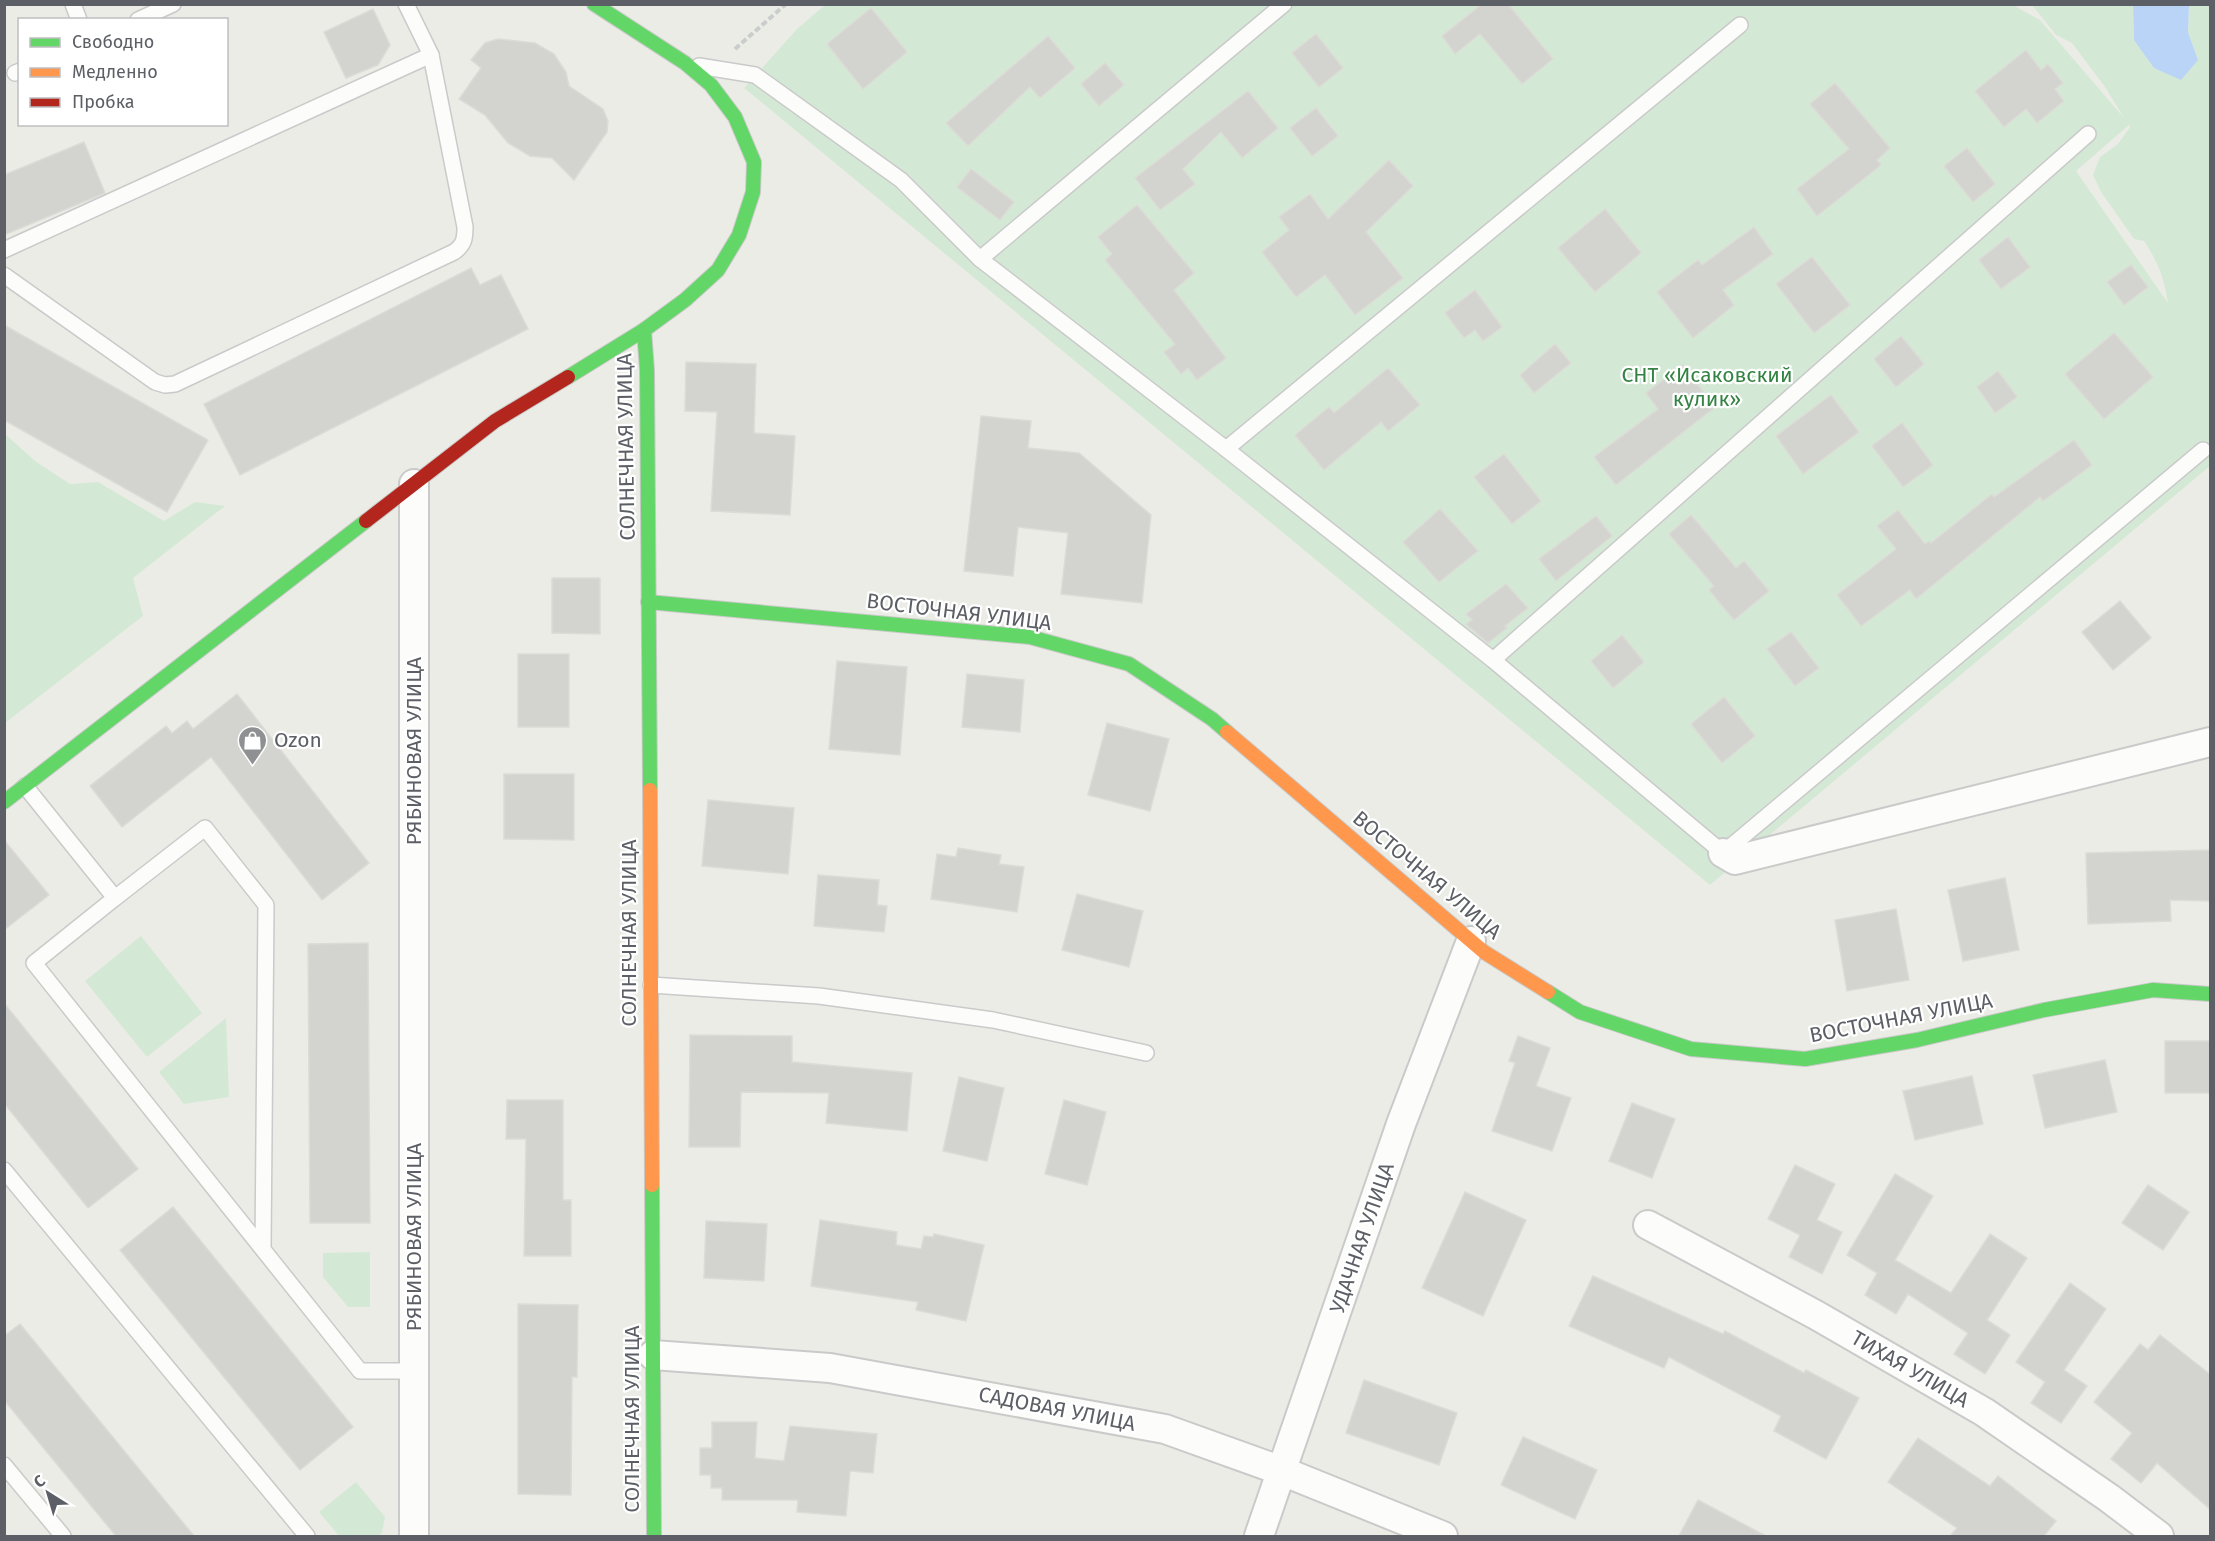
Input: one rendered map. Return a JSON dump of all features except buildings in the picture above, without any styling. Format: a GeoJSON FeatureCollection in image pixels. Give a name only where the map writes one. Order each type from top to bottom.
{"type":"FeatureCollection","features":[{"type":"Feature","properties":{"kind":"street"},"geometry":{"type":"LineString","coordinates":[[4,802],[495,421],[645,330],[685,300],[718,270],[739,235],[753,192],[754,162],[735,117],[711,85],[685,63],[594,4]]}},
{"type":"Feature","properties":{"kind":"street","name":"СОЛНЕЧНАЯ УЛИЦА"},"geometry":{"type":"LineString","coordinates":[[645,330],[654,1536]]}},
{"type":"Feature","properties":{"kind":"street","name":"РЯБИНОВАЯ УЛИЦА"},"geometry":{"type":"LineString","coordinates":[[414,484],[414,1536]]}},
{"type":"Feature","properties":{"kind":"street","name":"ВОСТОЧНАЯ УЛИЦА"},"geometry":{"type":"LineString","coordinates":[[648,602],[1030,637],[1129,664],[1212,719],[1484,952],[1580,1012],[1691,1049],[1805,1059],[1917,1040],[2044,1010],[2153,990],[2211,994]]}},
{"type":"Feature","properties":{"kind":"street"},"geometry":{"type":"LineString","coordinates":[[1723,853],[1735,860],[2211,742]]}},
{"type":"Feature","properties":{"kind":"street","name":"УДАЧНАЯ УЛИЦА"},"geometry":{"type":"LineString","coordinates":[[1259,1536],[1401,1124],[1471,941]]}},
{"type":"Feature","properties":{"kind":"street","name":"ТИХАЯ УЛИЦА"},"geometry":{"type":"LineString","coordinates":[[1648,1225],[1816,1315],[1984,1412],[2109,1498],[2159,1536]]}},
{"type":"Feature","properties":{"kind":"street","name":"САДОВАЯ УЛИЦА"},"geometry":{"type":"LineString","coordinates":[[653,1355],[830,1368],[1165,1429],[1282,1471],[1443,1536]]}},
{"type":"Feature","properties":{"kind":"lane"},"geometry":{"type":"LineString","coordinates":[[142,18],[173,4]]}},
{"type":"Feature","properties":{"kind":"lane"},"geometry":{"type":"LineString","coordinates":[[4,275],[155,382],[165,385],[175,384],[454,252],[462,246],[465,227],[431,54],[406,4]]}},
{"type":"Feature","properties":{"kind":"lane"},"geometry":{"type":"LineString","coordinates":[[980,259],[1284,4]]}},
{"type":"Feature","properties":{"kind":"lane"},"geometry":{"type":"LineString","coordinates":[[1226,449],[1740,25]]}},
{"type":"Feature","properties":{"kind":"lane"},"geometry":{"type":"LineString","coordinates":[[4,250],[431,54]]}},
{"type":"Feature","properties":{"kind":"lane"},"geometry":{"type":"LineString","coordinates":[[685,63],[755,75],[901,180],[980,259],[1226,449],[1493,660],[1723,853],[2203,450]]}},
{"type":"Feature","properties":{"kind":"lane"},"geometry":{"type":"LineString","coordinates":[[1493,660],[2088,134]]}},
{"type":"Feature","properties":{"kind":"lane"},"geometry":{"type":"LineString","coordinates":[[25,786],[115,898]]}},
{"type":"Feature","properties":{"kind":"lane"},"geometry":{"type":"LineString","coordinates":[[263,1249],[266,905],[205,828],[34,963],[360,1371],[414,1371]]}},
{"type":"Feature","properties":{"kind":"lane"},"geometry":{"type":"LineString","coordinates":[[651,985],[819,996],[993,1020],[1146,1053]]}},
{"type":"Feature","properties":{"kind":"lane"},"geometry":{"type":"LineString","coordinates":[[4,1170],[307,1536]]}},
{"type":"Feature","properties":{"kind":"lane"},"geometry":{"type":"LineString","coordinates":[[4,1465],[63,1536]]}},
{"type":"Feature","properties":{"kind":"path"},"geometry":{"type":"LineString","coordinates":[[712,69],[786,4]]}},
{"type":"Feature","properties":{"kind":"green space","name":"СНТ «Исаковский кулик»"},"geometry":{"type":"Polygon","coordinates":[[[2011,4],[2040,20],[2124,118],[2105,87],[2072,43],[2056,35],[2032,5],[2133,5],[2134,40],[2198,60],[2188,32],[2189,5],[2210,5],[2210,466],[1710,885],[744,88],[797,29],[825,5],[2011,4]],[[2129,125],[2076,171],[2168,303],[2160,270],[2149,249],[2144,241],[2134,239],[2101,192],[2093,175],[2100,157],[2118,144],[2130,127],[2129,125]]]}},
{"type":"Feature","properties":{"kind":"green space"},"geometry":{"type":"Polygon","coordinates":[[[5,434],[35,461],[70,484],[98,482],[164,521],[195,502],[225,506],[133,578],[143,616],[5,723],[5,434]]]}},
{"type":"Feature","properties":{"kind":"green space"},"geometry":{"type":"Polygon","coordinates":[[[141,936],[202,1013],[147,1057],[85,981],[141,936]]]}},
{"type":"Feature","properties":{"kind":"green space"},"geometry":{"type":"Polygon","coordinates":[[[226,1018],[229,1097],[184,1104],[159,1072],[226,1018]]]}},
{"type":"Feature","properties":{"kind":"green space"},"geometry":{"type":"Polygon","coordinates":[[[370,1252],[370,1307],[348,1307],[323,1277],[323,1253],[370,1252]]]}},
{"type":"Feature","properties":{"kind":"green space"},"geometry":{"type":"Polygon","coordinates":[[[356,1482],[385,1517],[382,1533],[378,1536],[339,1536],[319,1512],[356,1482]]]}},
{"type":"Feature","properties":{"kind":"water"},"geometry":{"type":"Polygon","coordinates":[[[2133,5],[2189,5],[2188,32],[2198,60],[2181,80],[2154,68],[2134,40],[2133,5]]]}},
{"type":"Feature","properties":{"kind":"traffic: fast"},"geometry":{"type":"LineString","coordinates":[[568,377],[644,330],[685,300],[718,270],[739,235],[753,192],[754,162],[735,117],[711,85],[685,63],[594,4]]}},
{"type":"Feature","properties":{"kind":"traffic: fast"},"geometry":{"type":"LineString","coordinates":[[644,330],[647,370],[650,790]]}},
{"type":"Feature","properties":{"kind":"traffic: fast"},"geometry":{"type":"LineString","coordinates":[[4,802],[366,521]]}},
{"type":"Feature","properties":{"kind":"traffic: fast"},"geometry":{"type":"LineString","coordinates":[[648,602],[1030,637],[1129,664],[1212,719],[1227,732]]}},
{"type":"Feature","properties":{"kind":"traffic: fast"},"geometry":{"type":"LineString","coordinates":[[1548,992],[1580,1012],[1691,1049],[1805,1059],[1917,1040],[2044,1010],[2153,990],[2210,994]]}},
{"type":"Feature","properties":{"kind":"traffic: fast"},"geometry":{"type":"LineString","coordinates":[[652,1185],[654,1536]]}},
{"type":"Feature","properties":{"kind":"traffic: slow"},"geometry":{"type":"LineString","coordinates":[[1227,732],[1484,952],[1548,992]]}},
{"type":"Feature","properties":{"kind":"traffic: slow"},"geometry":{"type":"LineString","coordinates":[[650,790],[652,1185]]}},
{"type":"Feature","properties":{"kind":"traffic: jam"},"geometry":{"type":"LineString","coordinates":[[366,521],[495,421],[568,377]]}},
{"type":"Feature","properties":{"kind":"place","name":"Ozon"},"geometry":{"type":"Point","coordinates":[253,766]}}]}
